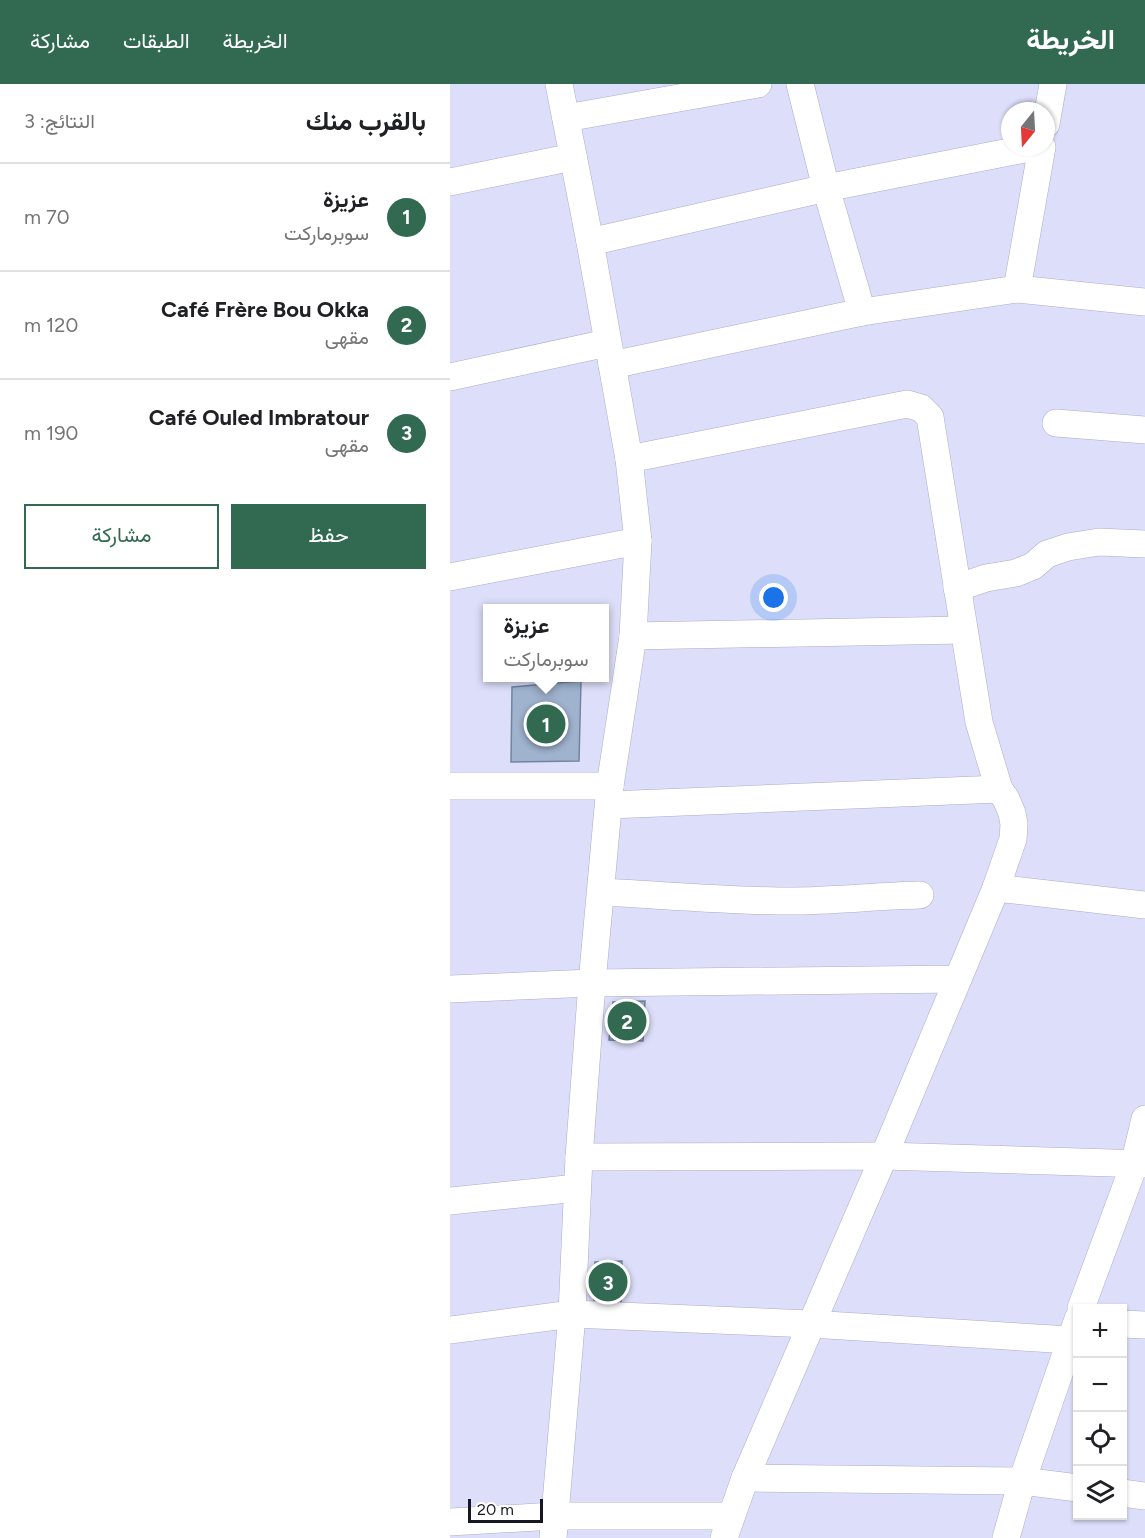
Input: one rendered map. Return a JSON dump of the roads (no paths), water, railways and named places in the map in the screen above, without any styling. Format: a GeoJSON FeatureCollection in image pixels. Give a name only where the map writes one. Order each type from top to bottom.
{"type":"FeatureCollection","features":[{"type":"Feature","properties":{"kind":"street"},"geometry":{"type":"LineString","coordinates":[[554,1527],[572,1314],[577,1188],[592,983],[610,796],[633,636],[638,542],[629,459],[559,84]]}},
{"type":"Feature","properties":{"kind":"street"},"geometry":{"type":"LineString","coordinates":[[566,118],[758,84]]}},
{"type":"Feature","properties":{"kind":"street"},"geometry":{"type":"LineString","coordinates":[[800,84],[826,188],[862,312]]}},
{"type":"Feature","properties":{"kind":"street"},"geometry":{"type":"LineString","coordinates":[[1050,102],[1053,84]]}},
{"type":"Feature","properties":{"kind":"street"},"geometry":{"type":"LineString","coordinates":[[590,242],[826,188],[1001,154]]}},
{"type":"Feature","properties":{"kind":"street"},"geometry":{"type":"LineString","coordinates":[[1017,289],[1040,156]]}},
{"type":"Feature","properties":{"kind":"street"},"geometry":{"type":"LineString","coordinates":[[450,182],[573,157]]}},
{"type":"Feature","properties":{"kind":"street"},"geometry":{"type":"LineString","coordinates":[[450,376],[609,354],[1017,289],[1145,302]]}},
{"type":"Feature","properties":{"kind":"street"},"geometry":{"type":"LineString","coordinates":[[450,1522],[554,1527],[728,1527],[745,1478],[884,1156],[996,888],[1013,839],[1012,813],[999,789],[979,722],[930,417],[921,408],[907,404],[629,459]]}},
{"type":"Feature","properties":{"kind":"street"},"geometry":{"type":"LineString","coordinates":[[1056,423],[1145,430]]}},
{"type":"Feature","properties":{"kind":"street"},"geometry":{"type":"LineString","coordinates":[[450,578],[638,542]]}},
{"type":"Feature","properties":{"kind":"street"},"geometry":{"type":"LineString","coordinates":[[957,588],[986,578],[1016,573],[1032,566],[1047,554],[1068,547],[1100,542],[1145,544]]}},
{"type":"Feature","properties":{"kind":"street"},"geometry":{"type":"LineString","coordinates":[[633,636],[963,630]]}},
{"type":"Feature","properties":{"kind":"street"},"geometry":{"type":"LineString","coordinates":[[450,786],[610,796],[999,789]]}},
{"type":"Feature","properties":{"kind":"street"},"geometry":{"type":"LineString","coordinates":[[996,888],[1145,905]]}},
{"type":"Feature","properties":{"kind":"street"},"geometry":{"type":"LineString","coordinates":[[601,892],[778,901],[827,901],[875,896],[920,895]]}},
{"type":"Feature","properties":{"kind":"street"},"geometry":{"type":"LineString","coordinates":[[450,989],[592,983],[958,979]]}},
{"type":"Feature","properties":{"kind":"street"},"geometry":{"type":"LineString","coordinates":[[1084,1304],[1140,1165],[1145,1119]]}},
{"type":"Feature","properties":{"kind":"street"},"geometry":{"type":"LineString","coordinates":[[579,1157],[884,1156],[1140,1165]]}},
{"type":"Feature","properties":{"kind":"street"},"geometry":{"type":"LineString","coordinates":[[450,1201],[577,1188]]}},
{"type":"Feature","properties":{"kind":"street"},"geometry":{"type":"LineString","coordinates":[[450,1330],[572,1314],[810,1324],[1073,1323]]}},
{"type":"Feature","properties":{"kind":"street"},"geometry":{"type":"LineString","coordinates":[[1127,1324],[1145,1325]]}},
{"type":"Feature","properties":{"kind":"street"},"geometry":{"type":"LineString","coordinates":[[1006,1538],[1022,1481],[1073,1332]]}},
{"type":"Feature","properties":{"kind":"street"},"geometry":{"type":"LineString","coordinates":[[745,1478],[1022,1481],[1073,1487]]}},
{"type":"Feature","properties":{"kind":"street"},"geometry":{"type":"LineString","coordinates":[[1127,1494],[1145,1496]]}},
{"type":"Feature","properties":{"kind":"place","name":"عزيزة"},"geometry":{"type":"Point","coordinates":[546,724]}},
{"type":"Feature","properties":{"kind":"place","name":"Café Frère Bou Okka"},"geometry":{"type":"Point","coordinates":[627,1021]}},
{"type":"Feature","properties":{"kind":"place","name":"Café Ouled Imbratour"},"geometry":{"type":"Point","coordinates":[608,1282]}}]}
